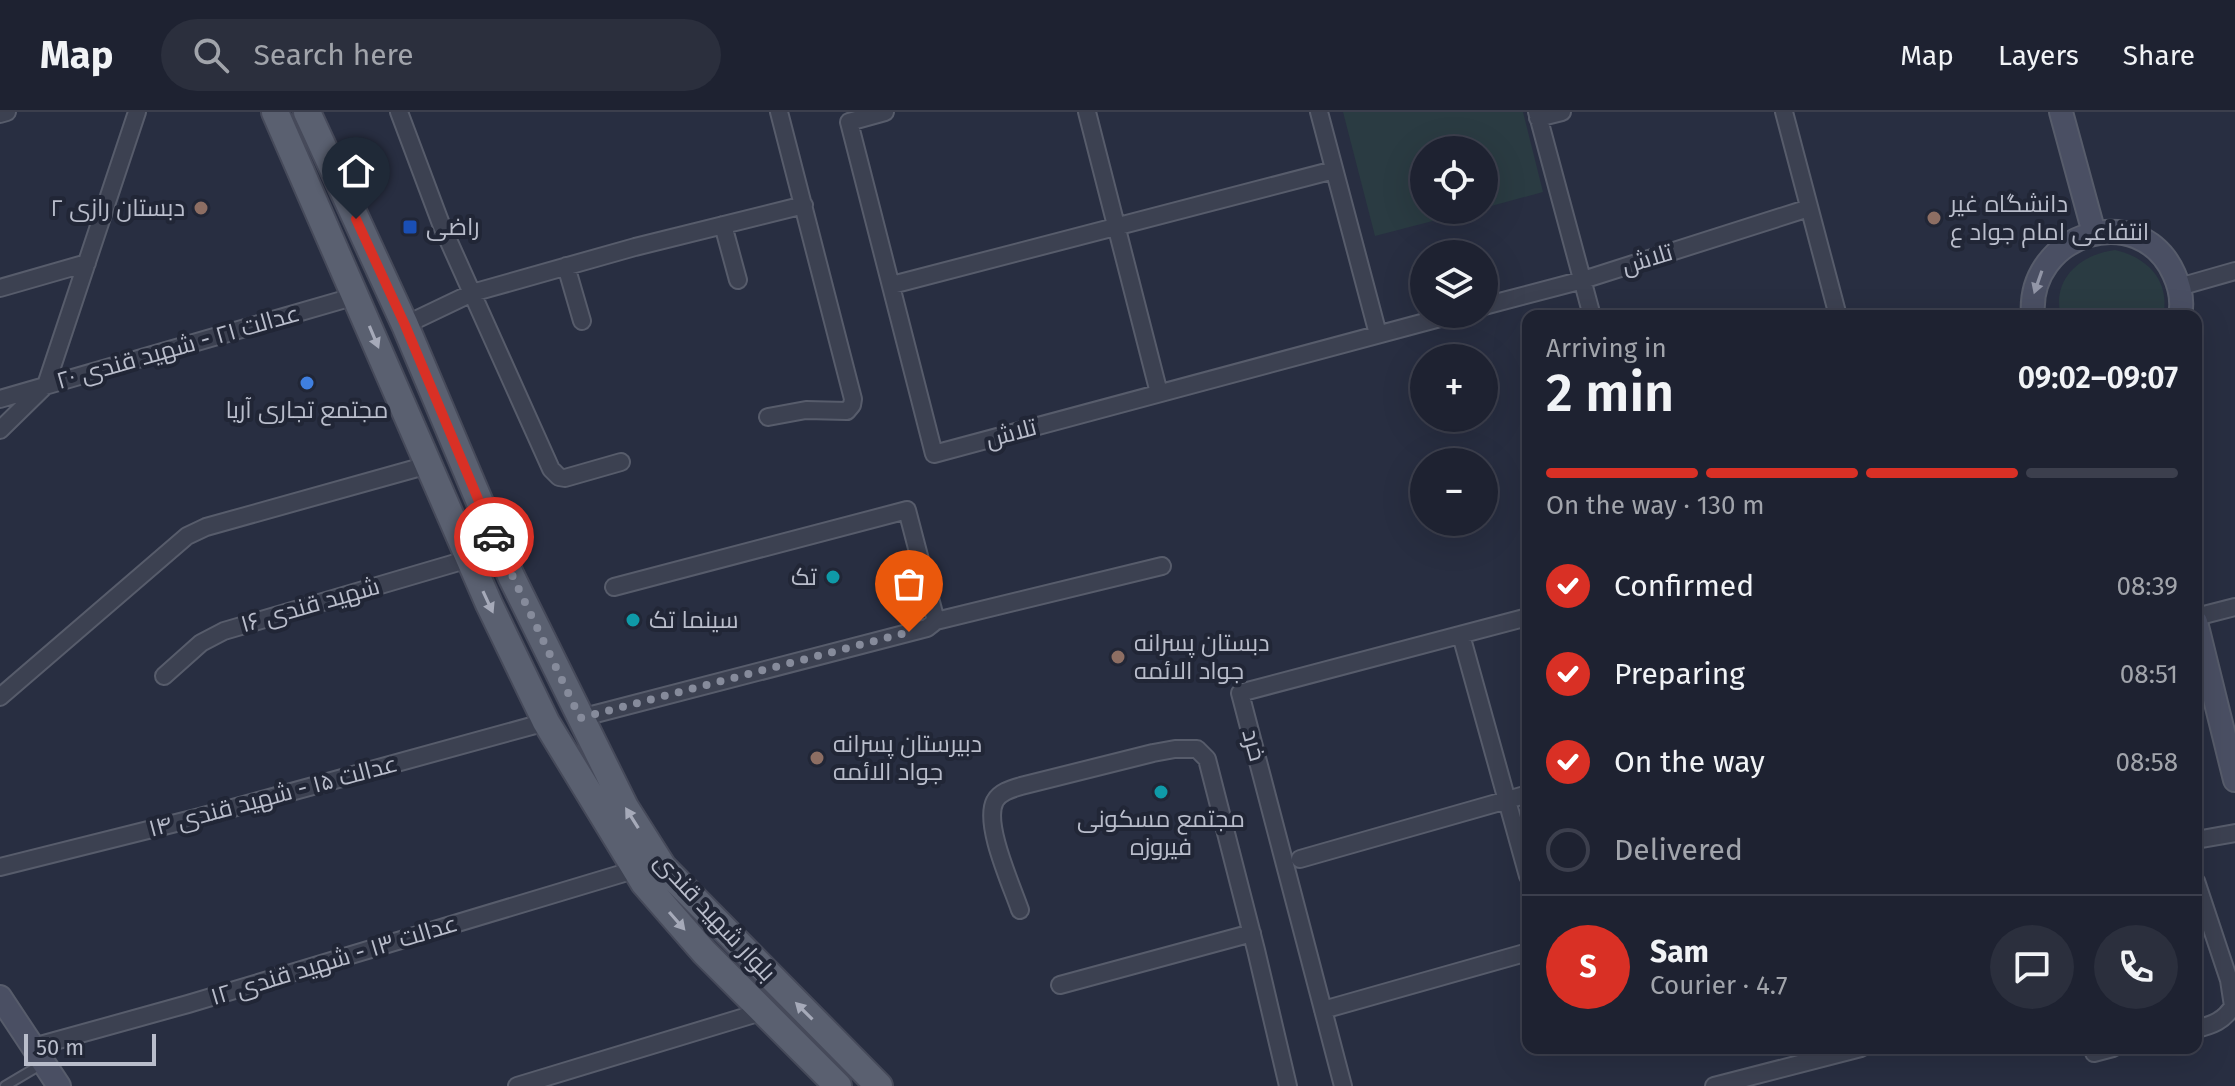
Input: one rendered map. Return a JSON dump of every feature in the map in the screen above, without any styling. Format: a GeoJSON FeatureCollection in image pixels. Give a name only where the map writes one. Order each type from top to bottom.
{"type":"FeatureCollection","features":[{"type":"Feature","properties":{"kind":"main road","name":"بلوار شهید قندی"},"geometry":{"type":"LineString","coordinates":[[275,112],[469,559],[546,722],[634,870],[704,952],[838,1086]]}},
{"type":"Feature","properties":{"kind":"main road","name":"بلوار شهید قندی"},"geometry":{"type":"LineString","coordinates":[[307,112],[405,325],[511,576],[625,807],[663,867],[832,1039],[865,1082]]}},
{"type":"Feature","properties":{"kind":"main road"},"geometry":{"type":"LineString","coordinates":[[810,1059],[825,1059],[831,1054],[832,1039]]}},
{"type":"Feature","properties":{"kind":"street"},"geometry":{"type":"LineString","coordinates":[[0,114],[7,112]]}},
{"type":"Feature","properties":{"kind":"street"},"geometry":{"type":"LineString","coordinates":[[0,430],[46,385],[137,112]]}},
{"type":"Feature","properties":{"kind":"street"},"geometry":{"type":"LineString","coordinates":[[399,112],[441,224],[551,469],[559,477],[565,478],[621,462]]}},
{"type":"Feature","properties":{"kind":"street"},"geometry":{"type":"LineString","coordinates":[[768,417],[806,410],[843,411],[852,405],[853,391],[779,112]]}},
{"type":"Feature","properties":{"kind":"street","name":"تلاش"},"geometry":{"type":"LineString","coordinates":[[885,112],[849,122],[934,454],[1410,326]]}},
{"type":"Feature","properties":{"kind":"street"},"geometry":{"type":"LineString","coordinates":[[1087,112],[1159,393]]}},
{"type":"Feature","properties":{"kind":"street"},"geometry":{"type":"LineString","coordinates":[[1319,112],[1378,334]]}},
{"type":"Feature","properties":{"kind":"street"},"geometry":{"type":"LineString","coordinates":[[1562,112],[1538,115],[1590,310]]}},
{"type":"Feature","properties":{"kind":"street"},"geometry":{"type":"LineString","coordinates":[[1784,112],[1836,310]]}},
{"type":"Feature","properties":{"kind":"street"},"geometry":{"type":"LineString","coordinates":[[2061,112],[2094,233]]}},
{"type":"Feature","properties":{"kind":"street"},"geometry":{"type":"LineString","coordinates":[[892,285],[1334,170]]}},
{"type":"Feature","properties":{"kind":"street"},"geometry":{"type":"LineString","coordinates":[[405,325],[472,293],[804,205]]}},
{"type":"Feature","properties":{"kind":"street","name":"تلاش"},"geometry":{"type":"LineString","coordinates":[[1498,302],[1583,280],[1809,208]]}},
{"type":"Feature","properties":{"kind":"street"},"geometry":{"type":"LineString","coordinates":[[723,225],[738,280]]}},
{"type":"Feature","properties":{"kind":"street"},"geometry":{"type":"LineString","coordinates":[[2033,310],[2034,291],[2041,270],[2055,253],[2073,240],[2094,233],[2116,232],[2147,244],[2170,267],[2179,287],[2180,310]]}},
{"type":"Feature","properties":{"kind":"street"},"geometry":{"type":"LineString","coordinates":[[0,288],[87,263]]}},
{"type":"Feature","properties":{"kind":"street"},"geometry":{"type":"LineString","coordinates":[[566,266],[582,321]]}},
{"type":"Feature","properties":{"kind":"street"},"geometry":{"type":"LineString","coordinates":[[2179,287],[2235,271]]}},
{"type":"Feature","properties":{"kind":"street","name":"عدالت ۲۱ - شهید قندی ۲۰"},"geometry":{"type":"LineString","coordinates":[[0,399],[356,296]]}},
{"type":"Feature","properties":{"kind":"street"},"geometry":{"type":"LineString","coordinates":[[0,697],[187,536],[206,527],[428,465]]}},
{"type":"Feature","properties":{"kind":"street"},"geometry":{"type":"LineString","coordinates":[[614,587],[907,510],[936,621]]}},
{"type":"Feature","properties":{"kind":"street","name":"شهید قندی ۱۶"},"geometry":{"type":"LineString","coordinates":[[164,676],[201,643],[224,631],[469,559]]}},
{"type":"Feature","properties":{"kind":"street"},"geometry":{"type":"LineString","coordinates":[[580,718],[927,628],[936,621],[1162,566]]}},
{"type":"Feature","properties":{"kind":"street"},"geometry":{"type":"LineString","coordinates":[[2202,618],[2235,607]]}},
{"type":"Feature","properties":{"kind":"street","name":"خرد"},"geometry":{"type":"LineString","coordinates":[[1343,1086],[1240,693],[1522,619]]}},
{"type":"Feature","properties":{"kind":"street"},"geometry":{"type":"LineString","coordinates":[[1461,635],[1522,854]]}},
{"type":"Feature","properties":{"kind":"street"},"geometry":{"type":"LineString","coordinates":[[2202,645],[2235,780]]}},
{"type":"Feature","properties":{"kind":"street","name":"عدالت ۱۵ - شهید قندی ۱۴"},"geometry":{"type":"LineString","coordinates":[[0,867],[200,817],[546,722]]}},
{"type":"Feature","properties":{"kind":"street"},"geometry":{"type":"LineString","coordinates":[[1020,910],[994,833],[992,818],[996,799],[1021,786],[1138,756],[1175,749],[1197,749],[1207,759],[1288,1086]]}},
{"type":"Feature","properties":{"kind":"street"},"geometry":{"type":"LineString","coordinates":[[1300,859],[1522,796]]}},
{"type":"Feature","properties":{"kind":"street"},"geometry":{"type":"LineString","coordinates":[[2202,839],[2235,833]]}},
{"type":"Feature","properties":{"kind":"street","name":"عدالت ۱۳ - شهید قندی ۱۲"},"geometry":{"type":"LineString","coordinates":[[38,1055],[188,1004],[634,870]]}},
{"type":"Feature","properties":{"kind":"street"},"geometry":{"type":"LineString","coordinates":[[2202,899],[2229,980],[2233,1006],[2218,1022],[2202,1027]]}},
{"type":"Feature","properties":{"kind":"street"},"geometry":{"type":"LineString","coordinates":[[1060,985],[1252,933]]}},
{"type":"Feature","properties":{"kind":"street"},"geometry":{"type":"LineString","coordinates":[[1323,1010],[1522,954]]}},
{"type":"Feature","properties":{"kind":"street"},"geometry":{"type":"LineString","coordinates":[[0,997],[59,1086]]}},
{"type":"Feature","properties":{"kind":"street"},"geometry":{"type":"LineString","coordinates":[[517,1086],[761,1012]]}},
{"type":"Feature","properties":{"kind":"street"},"geometry":{"type":"LineString","coordinates":[[1714,1086],[1838,1054]]}},
{"type":"Feature","properties":{"kind":"lane"},"geometry":{"type":"LineString","coordinates":[[5,1086],[38,1055]]}},
{"type":"Feature","properties":{"kind":"shaded area"},"geometry":{"type":"Polygon","coordinates":[[[1343,112],[1523,112],[1543,192],[1498,204],[1498,136],[1410,136],[1410,224],[1421,224],[1375,236],[1343,112]]]}},
{"type":"Feature","properties":{"kind":"shaded area"},"geometry":{"type":"Polygon","coordinates":[[[2115,250],[2127,253],[2154,272],[2163,292],[2164,310],[2060,310],[2060,291],[2065,280],[2080,263],[2115,250]]]}},
{"type":"Feature","properties":{"kind":"way so far"},"geometry":{"type":"LineString","coordinates":[[494,537],[580,718],[909,632]]}},
{"type":"Feature","properties":{"kind":"place","name":"دبستان رازی ۲"},"geometry":{"type":"Point","coordinates":[201,208]}},
{"type":"Feature","properties":{"kind":"place","name":"دانشگاه غیر انتفاعی امام جواد ع"},"geometry":{"type":"Point","coordinates":[1934,218]}},
{"type":"Feature","properties":{"kind":"place","name":"راضی"},"geometry":{"type":"Point","coordinates":[410,227]}},
{"type":"Feature","properties":{"kind":"place","name":"مجتمع تجاری آریا"},"geometry":{"type":"Point","coordinates":[307,383]}},
{"type":"Feature","properties":{"kind":"place","name":"تک"},"geometry":{"type":"Point","coordinates":[833,577]}},
{"type":"Feature","properties":{"kind":"place","name":"سینما تک"},"geometry":{"type":"Point","coordinates":[633,620]}},
{"type":"Feature","properties":{"kind":"place","name":"دبستان پسرانه جواد الائمه"},"geometry":{"type":"Point","coordinates":[1118,657]}},
{"type":"Feature","properties":{"kind":"place","name":"دبیرستان پسرانه جواد الائمه"},"geometry":{"type":"Point","coordinates":[817,758]}},
{"type":"Feature","properties":{"kind":"place","name":"مجتمع مسکونی فیروزه"},"geometry":{"type":"Point","coordinates":[1161,792]}},
{"type":"Feature","properties":{"kind":"route"},"geometry":{"type":"LineString","coordinates":[[356,219],[405,325],[494,537]]}}]}
